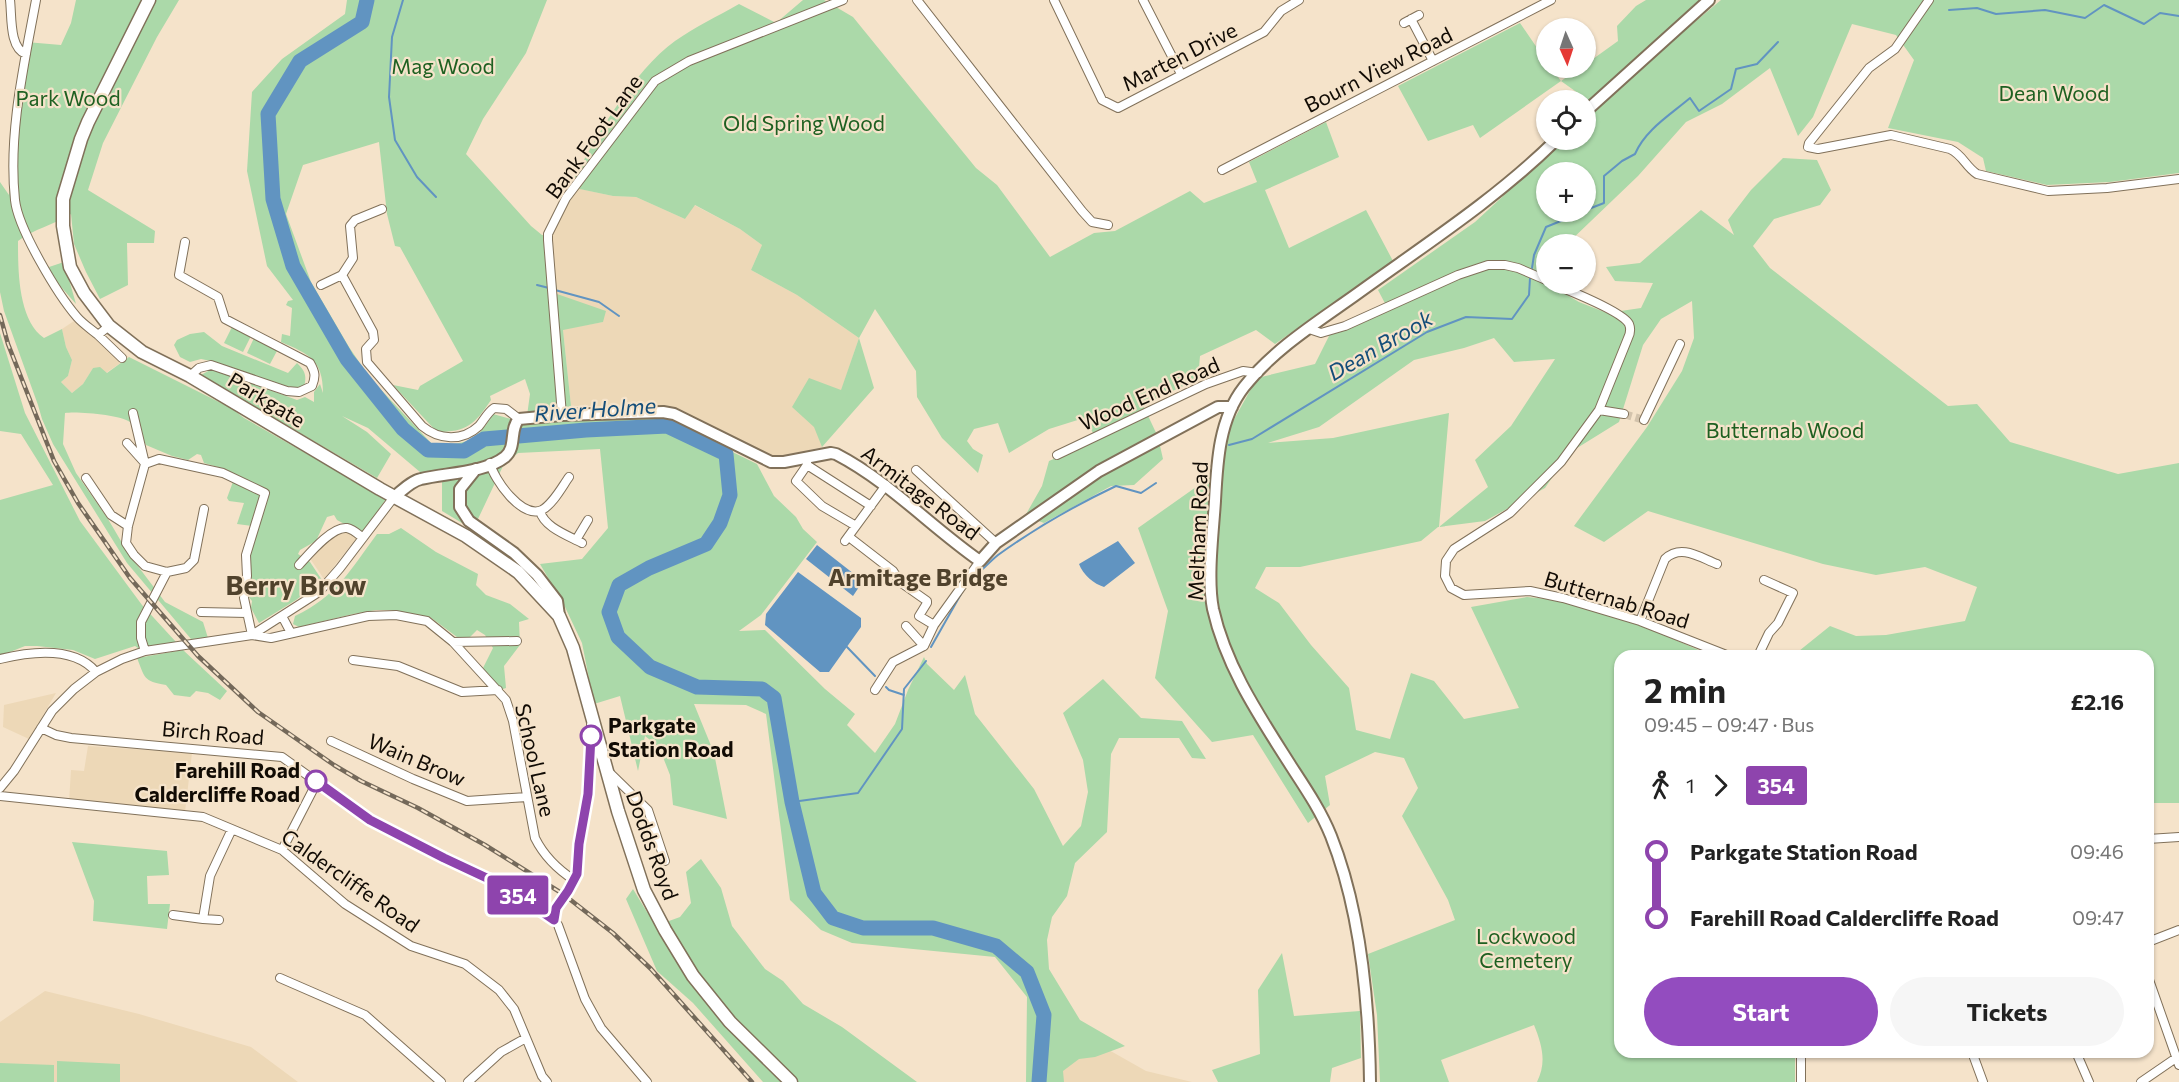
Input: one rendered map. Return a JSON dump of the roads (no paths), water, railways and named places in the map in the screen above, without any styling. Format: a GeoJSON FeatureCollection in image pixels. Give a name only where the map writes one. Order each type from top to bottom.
{"type":"FeatureCollection","features":[{"type":"Feature","properties":{"kind":"main road","name":"Parkgate"},"geometry":{"type":"LineString","coordinates":[[149,0],[88,122],[63,199],[63,226],[70,267],[84,293],[109,326],[142,352],[190,376],[394,497],[466,536],[518,572],[559,616]]}},
{"type":"Feature","properties":{"kind":"main road"},"geometry":{"type":"LineString","coordinates":[[1596,102],[1709,0]]}},
{"type":"Feature","properties":{"kind":"main road","name":"Meltham Road"},"geometry":{"type":"LineString","coordinates":[[1370,1082],[1369,1040],[1357,923],[1331,837],[1319,810],[1254,707],[1225,647],[1213,606],[1211,565],[1216,474],[1221,440],[1232,407],[1244,387],[1271,359],[1309,329],[1480,208],[1545,150]]}},
{"type":"Feature","properties":{"kind":"main road","name":"Armitage Road"},"geometry":{"type":"LineString","coordinates":[[517,423],[562,415],[663,412],[674,414],[771,462],[807,461],[831,453],[837,454],[886,485],[980,561],[996,543],[1099,471],[1218,407],[1232,407]]}},
{"type":"Feature","properties":{"kind":"main road"},"geometry":{"type":"LineString","coordinates":[[394,497],[415,477],[476,469],[506,456],[511,447],[517,423]]}},
{"type":"Feature","properties":{"kind":"main road"},"geometry":{"type":"LineString","coordinates":[[476,469],[460,489],[460,507],[469,521],[514,553],[537,574],[557,601],[559,616]]}},
{"type":"Feature","properties":{"kind":"main road","name":"Dodds Royd"},"geometry":{"type":"LineString","coordinates":[[559,616],[573,648],[606,770],[644,890],[693,976],[730,1022],[791,1082]]}},
{"type":"Feature","properties":{"kind":"street"},"geometry":{"type":"LineString","coordinates":[[10,0],[15,45],[20,52],[26,54]]}},
{"type":"Feature","properties":{"kind":"street"},"geometry":{"type":"LineString","coordinates":[[36,0],[19,97],[14,157],[17,212],[52,281],[78,318],[122,358]]}},
{"type":"Feature","properties":{"kind":"street","name":"Bank Foot Lane"},"geometry":{"type":"LineString","coordinates":[[562,415],[548,234],[566,198],[655,81],[689,61],[843,0]]}},
{"type":"Feature","properties":{"kind":"street"},"geometry":{"type":"LineString","coordinates":[[917,0],[1082,211],[1092,222],[1108,225]]}},
{"type":"Feature","properties":{"kind":"street","name":"Marten Drive"},"geometry":{"type":"LineString","coordinates":[[1054,0],[1102,100],[1118,108],[1264,32],[1281,11],[1299,0]]}},
{"type":"Feature","properties":{"kind":"street"},"geometry":{"type":"LineString","coordinates":[[1143,0],[1182,74]]}},
{"type":"Feature","properties":{"kind":"street","name":"Bourn View Road"},"geometry":{"type":"LineString","coordinates":[[1222,170],[1551,0]]}},
{"type":"Feature","properties":{"kind":"street"},"geometry":{"type":"LineString","coordinates":[[1929,0],[1894,49],[1869,68],[1804,145],[1809,149],[1818,149],[1882,135],[1898,136],[1959,153],[1967,168],[1977,174],[2048,191],[2107,188],[2179,179]]}},
{"type":"Feature","properties":{"kind":"street"},"geometry":{"type":"LineString","coordinates":[[1412,19],[1433,61]]}},
{"type":"Feature","properties":{"kind":"street"},"geometry":{"type":"LineString","coordinates":[[321,285],[342,275],[353,258],[350,226],[355,220],[382,209]]}},
{"type":"Feature","properties":{"kind":"street"},"geometry":{"type":"LineString","coordinates":[[185,242],[178,275],[218,297],[225,319],[310,363],[315,372],[315,379],[309,389],[299,392],[287,391],[211,365],[199,368],[190,376]]}},
{"type":"Feature","properties":{"kind":"street"},"geometry":{"type":"LineString","coordinates":[[1309,329],[1321,333],[1345,326],[1458,275],[1488,265],[1505,265],[1536,276]]}},
{"type":"Feature","properties":{"kind":"street"},"geometry":{"type":"LineString","coordinates":[[342,275],[374,332],[374,340],[366,349],[367,362],[422,426],[441,438],[455,438],[468,434],[479,426],[494,408],[506,409],[517,423]]}},
{"type":"Feature","properties":{"kind":"street","name":"Butternab Road"},"geometry":{"type":"LineString","coordinates":[[1575,294],[1618,314],[1629,324],[1629,338],[1599,410],[1561,462],[1510,513],[1454,549],[1446,561],[1445,576],[1451,588],[1464,595],[1530,591],[1563,598],[1640,621],[1714,650]]}},
{"type":"Feature","properties":{"kind":"street"},"geometry":{"type":"LineString","coordinates":[[98,335],[109,326]]}},
{"type":"Feature","properties":{"kind":"street"},"geometry":{"type":"LineString","coordinates":[[1644,420],[1680,344]]}},
{"type":"Feature","properties":{"kind":"street","name":"Wood End Road"},"geometry":{"type":"LineString","coordinates":[[1057,455],[1206,384],[1243,370],[1257,373]]}},
{"type":"Feature","properties":{"kind":"street"},"geometry":{"type":"LineString","coordinates":[[1599,410],[1624,414]]}},
{"type":"Feature","properties":{"kind":"street"},"geometry":{"type":"LineString","coordinates":[[133,413],[145,464],[128,526],[126,543],[134,555],[145,566],[168,572],[186,568],[194,560],[204,508]]}},
{"type":"Feature","properties":{"kind":"street"},"geometry":{"type":"LineString","coordinates":[[127,443],[145,464]]}},
{"type":"Feature","properties":{"kind":"street"},"geometry":{"type":"LineString","coordinates":[[145,464],[159,459],[223,473],[265,493],[246,555],[247,576],[244,598],[252,635]]}},
{"type":"Feature","properties":{"kind":"street"},"geometry":{"type":"LineString","coordinates":[[856,526],[822,506],[796,481],[807,461],[871,506]]}},
{"type":"Feature","properties":{"kind":"street"},"geometry":{"type":"LineString","coordinates":[[490,464],[493,475],[517,502],[530,512],[540,511],[548,505],[569,477]]}},
{"type":"Feature","properties":{"kind":"street"},"geometry":{"type":"LineString","coordinates":[[916,470],[996,543]]}},
{"type":"Feature","properties":{"kind":"street"},"geometry":{"type":"LineString","coordinates":[[86,478],[111,515],[128,526]]}},
{"type":"Feature","properties":{"kind":"street"},"geometry":{"type":"LineString","coordinates":[[886,485],[847,539],[893,571],[900,582],[927,601],[919,616],[934,625]]}},
{"type":"Feature","properties":{"kind":"street"},"geometry":{"type":"LineString","coordinates":[[0,788],[14,771],[52,711],[96,672],[145,651],[252,635],[319,592],[394,497]]}},
{"type":"Feature","properties":{"kind":"street"},"geometry":{"type":"LineString","coordinates":[[540,511],[542,518],[549,525],[579,541],[588,520]]}},
{"type":"Feature","properties":{"kind":"street"},"geometry":{"type":"LineString","coordinates":[[299,565],[322,541],[340,528],[350,529],[363,538]]}},
{"type":"Feature","properties":{"kind":"street"},"geometry":{"type":"LineString","coordinates":[[1640,621],[1665,559],[1671,553],[1681,550],[1717,564]]}},
{"type":"Feature","properties":{"kind":"street"},"geometry":{"type":"LineString","coordinates":[[875,690],[893,662],[924,646],[934,625],[980,561]]}},
{"type":"Feature","properties":{"kind":"street"},"geometry":{"type":"LineString","coordinates":[[145,651],[141,638],[141,622],[168,572]]}},
{"type":"Feature","properties":{"kind":"street"},"geometry":{"type":"LineString","coordinates":[[1761,650],[1769,633],[1778,623],[1792,593],[1764,580]]}},
{"type":"Feature","properties":{"kind":"street"},"geometry":{"type":"LineString","coordinates":[[201,612],[247,613]]}},
{"type":"Feature","properties":{"kind":"street","name":"School Lane"},"geometry":{"type":"LineString","coordinates":[[252,635],[271,638],[368,616],[396,615],[427,621],[453,642],[498,690],[510,708],[535,838],[543,852],[574,880]]}},
{"type":"Feature","properties":{"kind":"street"},"geometry":{"type":"LineString","coordinates":[[282,616],[291,633]]}},
{"type":"Feature","properties":{"kind":"street"},"geometry":{"type":"LineString","coordinates":[[906,626],[924,646]]}},
{"type":"Feature","properties":{"kind":"street"},"geometry":{"type":"LineString","coordinates":[[453,642],[517,641]]}},
{"type":"Feature","properties":{"kind":"street"},"geometry":{"type":"LineString","coordinates":[[0,659],[26,653],[45,652],[73,658],[91,666],[96,672]]}},
{"type":"Feature","properties":{"kind":"street"},"geometry":{"type":"LineString","coordinates":[[353,660],[398,666],[462,692],[498,690]]}},
{"type":"Feature","properties":{"kind":"street"},"geometry":{"type":"LineString","coordinates":[[592,715],[588,794],[574,880],[556,908],[554,920],[561,931],[585,999],[601,1028],[647,1082]]}},
{"type":"Feature","properties":{"kind":"street","name":"Birch Road"},"geometry":{"type":"LineString","coordinates":[[41,728],[56,735],[71,738],[282,757],[370,820],[506,887],[554,920]]}},
{"type":"Feature","properties":{"kind":"street","name":"Wain Brow"},"geometry":{"type":"LineString","coordinates":[[331,741],[467,801],[527,797]]}},
{"type":"Feature","properties":{"kind":"street"},"geometry":{"type":"LineString","coordinates":[[606,770],[648,810],[664,861]]}},
{"type":"Feature","properties":{"kind":"street"},"geometry":{"type":"LineString","coordinates":[[282,850],[317,782]]}},
{"type":"Feature","properties":{"kind":"street","name":"Caldercliffe Road"},"geometry":{"type":"LineString","coordinates":[[0,796],[203,817],[282,850],[345,904],[411,946],[465,964],[499,990],[514,1009],[542,1076],[547,1082]]}},
{"type":"Feature","properties":{"kind":"street"},"geometry":{"type":"LineString","coordinates":[[203,919],[210,876],[232,829]]}},
{"type":"Feature","properties":{"kind":"street"},"geometry":{"type":"LineString","coordinates":[[2154,839],[2179,837]]}},
{"type":"Feature","properties":{"kind":"street"},"geometry":{"type":"LineString","coordinates":[[173,915],[219,920]]}},
{"type":"Feature","properties":{"kind":"street"},"geometry":{"type":"LineString","coordinates":[[2154,940],[2179,930]]}},
{"type":"Feature","properties":{"kind":"street"},"geometry":{"type":"LineString","coordinates":[[280,978],[365,1015],[441,1082]]}},
{"type":"Feature","properties":{"kind":"street"},"geometry":{"type":"LineString","coordinates":[[2141,1082],[2178,1061],[2154,994]]}},
{"type":"Feature","properties":{"kind":"street"},"geometry":{"type":"LineString","coordinates":[[468,1082],[501,1052],[526,1038]]}},
{"type":"Feature","properties":{"kind":"street"},"geometry":{"type":"LineString","coordinates":[[1801,1058],[1801,1082]]}},
{"type":"Feature","properties":{"kind":"street"},"geometry":{"type":"LineString","coordinates":[[1974,1058],[1983,1082]]}},
{"type":"Feature","properties":{"kind":"street"},"geometry":{"type":"LineString","coordinates":[[2079,1058],[2089,1082]]}},
{"type":"Feature","properties":{"kind":"water"},"geometry":{"type":"Polygon","coordinates":[[[1118,541],[1135,563],[1104,587],[1096,584],[1083,572],[1079,564],[1118,541]]]}},
{"type":"Feature","properties":{"kind":"water"},"geometry":{"type":"Polygon","coordinates":[[[817,545],[863,581],[853,596],[806,559],[817,545]]]}},
{"type":"Feature","properties":{"kind":"water"},"geometry":{"type":"Polygon","coordinates":[[[798,572],[861,618],[861,627],[829,672],[820,672],[765,625],[766,614],[798,572]]]}},
{"type":"Feature","properties":{"kind":"waterway","name":"River Holme"},"geometry":{"type":"LineString","coordinates":[[367,0],[362,22],[300,61],[268,114],[273,199],[293,266],[347,359],[403,429],[428,450],[464,451],[484,439],[667,426],[726,454],[730,495],[720,523],[706,544],[649,568],[619,585],[609,612],[618,637],[650,667],[697,687],[762,689],[774,698],[792,802],[814,893],[833,918],[863,928],[933,928],[996,946],[1027,972],[1044,1015],[1039,1082]]}},
{"type":"Feature","properties":{"kind":"waterway"},"geometry":{"type":"LineString","coordinates":[[403,0],[392,37],[389,97],[395,140],[417,177],[436,197]]}},
{"type":"Feature","properties":{"kind":"waterway"},"geometry":{"type":"LineString","coordinates":[[1949,10],[1977,8],[1996,14],[2045,10],[2085,18],[2104,5],[2144,24],[2160,13],[2179,16]]}},
{"type":"Feature","properties":{"kind":"waterway","name":"Dean Brook"},"geometry":{"type":"LineString","coordinates":[[1596,206],[1604,203],[1604,176],[1622,161],[1635,154],[1639,145],[1659,123],[1690,98],[1699,111],[1731,89],[1736,69],[1757,64],[1778,42]]}},
{"type":"Feature","properties":{"kind":"waterway","name":"Dean Brook"},"geometry":{"type":"LineString","coordinates":[[1532,268],[1534,255],[1546,227],[1558,222]]}},
{"type":"Feature","properties":{"kind":"waterway","name":"Dean Brook"},"geometry":{"type":"LineString","coordinates":[[1229,445],[1252,439],[1427,332],[1466,317],[1512,319],[1529,295],[1530,278]]}},
{"type":"Feature","properties":{"kind":"waterway"},"geometry":{"type":"LineString","coordinates":[[537,285],[549,288]]}},
{"type":"Feature","properties":{"kind":"waterway"},"geometry":{"type":"LineString","coordinates":[[555,290],[599,302],[619,316]]}},
{"type":"Feature","properties":{"kind":"waterway","name":"Dean Brook"},"geometry":{"type":"LineString","coordinates":[[970,580],[1012,545],[1086,501],[1116,486],[1141,493],[1156,483]]}},
{"type":"Feature","properties":{"kind":"waterway","name":"Dean Brook"},"geometry":{"type":"LineString","coordinates":[[931,647],[965,587]]}},
{"type":"Feature","properties":{"kind":"waterway"},"geometry":{"type":"LineString","coordinates":[[847,647],[875,676]]}},
{"type":"Feature","properties":{"kind":"waterway","name":"Dean Brook"},"geometry":{"type":"LineString","coordinates":[[792,802],[858,793],[902,729],[904,689],[926,661]]}},
{"type":"Feature","properties":{"kind":"waterway"},"geometry":{"type":"LineString","coordinates":[[886,687],[904,695]]}},
{"type":"Feature","properties":{"kind":"tunnel"},"geometry":{"type":"LineString","coordinates":[[1624,414],[1644,420]]}},
{"type":"Feature","properties":{"kind":"railway"},"geometry":{"type":"LineString","coordinates":[[0,315],[8,344],[54,461],[78,503],[130,578],[198,656],[258,712],[334,765],[485,845],[563,894],[613,933],[651,969],[752,1082]]}},
{"type":"Feature","properties":{"kind":"place","name":"Parkgate Station Road"},"geometry":{"type":"Point","coordinates":[591,736]}},
{"type":"Feature","properties":{"kind":"place","name":"Farehill Road Caldercliffe Road"},"geometry":{"type":"Point","coordinates":[316,781]}},
{"type":"Feature","properties":{"kind":"district","name":"Armitage Bridge"},"geometry":{"type":"Point","coordinates":[918,576]}},
{"type":"Feature","properties":{"kind":"district","name":"Berry Brow"},"geometry":{"type":"Point","coordinates":[296,584]}},
{"type":"Feature","properties":{"kind":"park label","name":"Mag Wood"},"geometry":{"type":"Point","coordinates":[443,65]}},
{"type":"Feature","properties":{"kind":"park label","name":"Dean Wood"},"geometry":{"type":"Point","coordinates":[2054,92]}},
{"type":"Feature","properties":{"kind":"park label","name":"Park Wood"},"geometry":{"type":"Point","coordinates":[68,97]}},
{"type":"Feature","properties":{"kind":"park label","name":"Old Spring Wood"},"geometry":{"type":"Point","coordinates":[804,122]}},
{"type":"Feature","properties":{"kind":"park label","name":"Butternab Wood"},"geometry":{"type":"Point","coordinates":[1785,429]}},
{"type":"Feature","properties":{"kind":"park label","name":"Lockwood Cemetery"},"geometry":{"type":"Point","coordinates":[1526,947]}}]}
